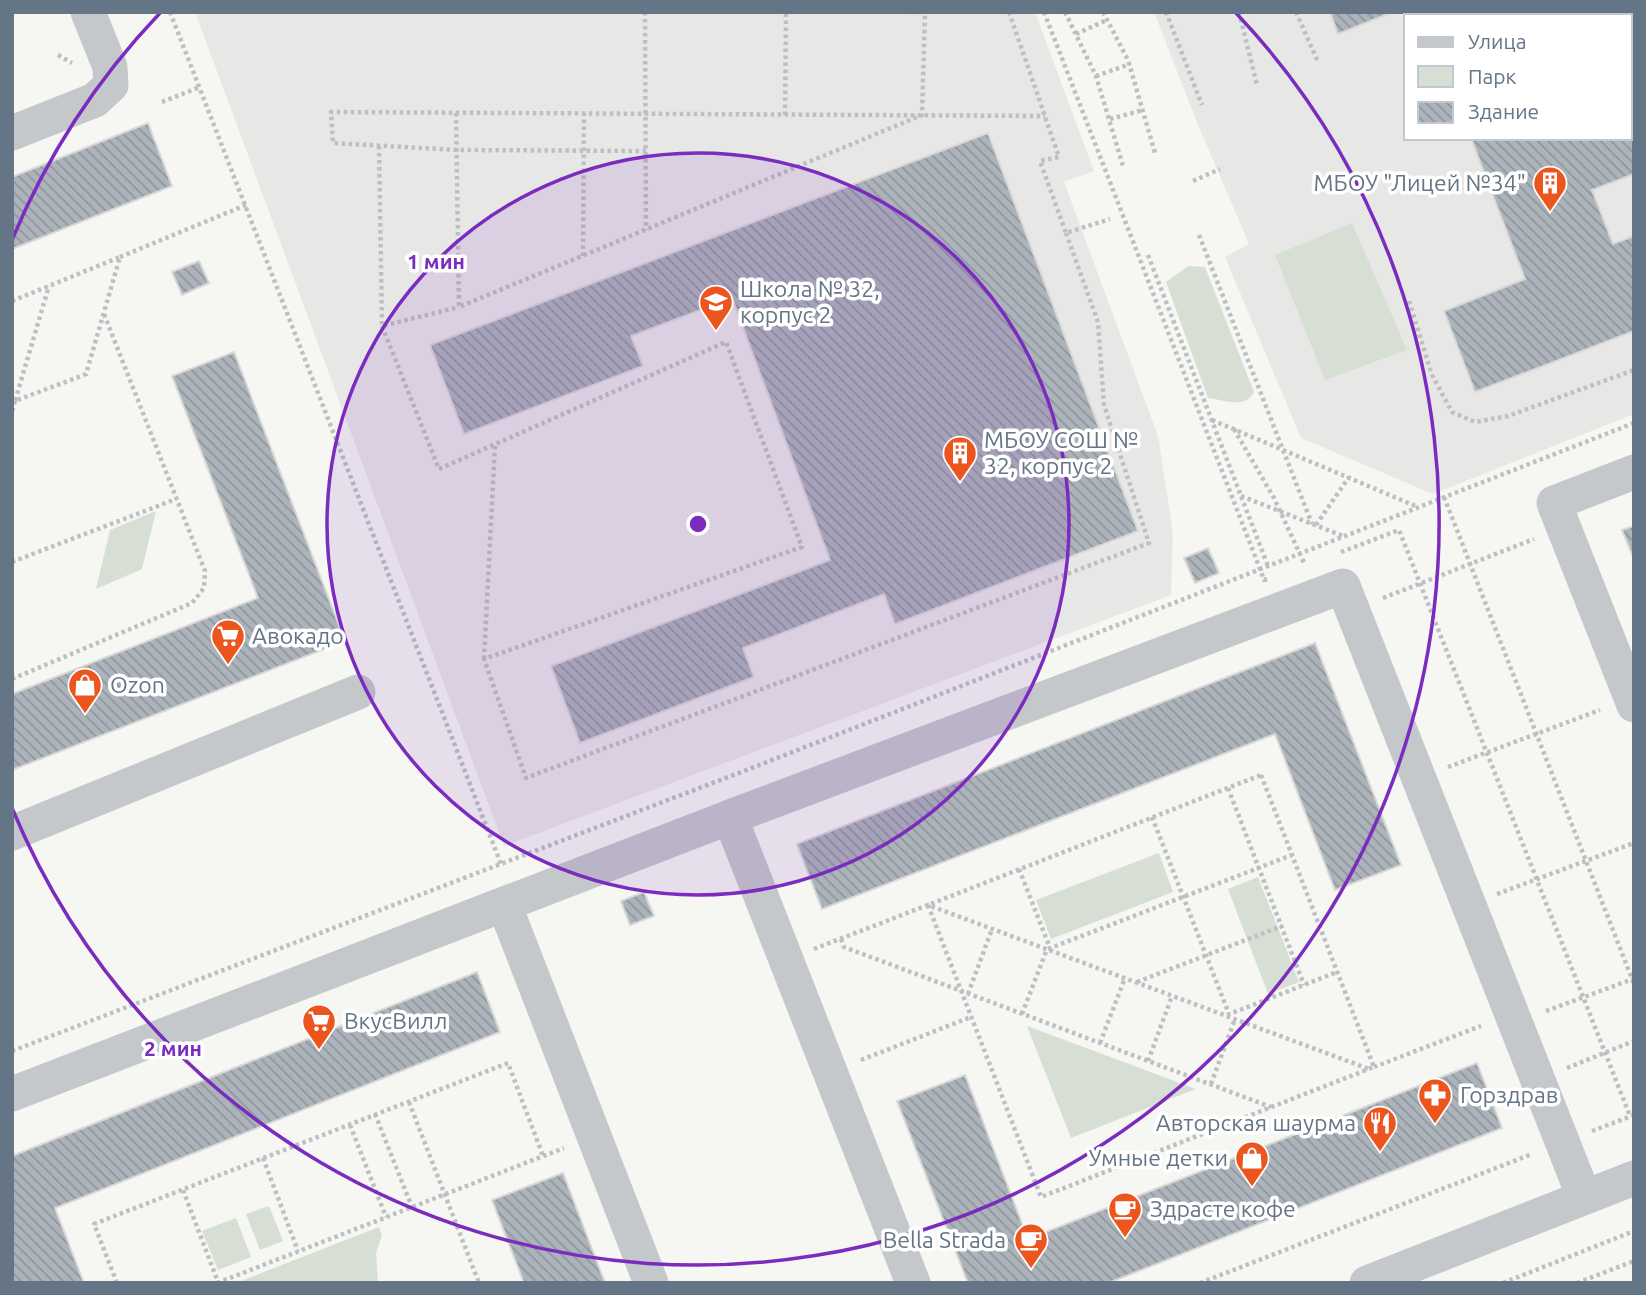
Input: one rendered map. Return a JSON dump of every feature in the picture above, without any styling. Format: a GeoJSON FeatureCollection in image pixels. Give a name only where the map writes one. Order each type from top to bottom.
{"type":"FeatureCollection","features":[{"type":"Feature","properties":{"kind":"lane"},"geometry":{"type":"LineString","coordinates":[[12,133],[95,100],[111,85],[110,67],[88,12]]}},
{"type":"Feature","properties":{"kind":"lane"},"geometry":{"type":"LineString","coordinates":[[1632,701],[1554,503],[1634,472]]}},
{"type":"Feature","properties":{"kind":"lane"},"geometry":{"type":"LineString","coordinates":[[12,1094],[730,817],[1343,586],[1468,904],[1500,1023],[1538,1080],[1584,1198]]}},
{"type":"Feature","properties":{"kind":"lane"},"geometry":{"type":"LineString","coordinates":[[12,833],[358,692]]}},
{"type":"Feature","properties":{"kind":"lane"},"geometry":{"type":"LineString","coordinates":[[730,817],[913,1283]]}},
{"type":"Feature","properties":{"kind":"lane"},"geometry":{"type":"LineString","coordinates":[[504,904],[651,1283]]}},
{"type":"Feature","properties":{"kind":"lane"},"geometry":{"type":"LineString","coordinates":[[1367,1283],[1634,1178]]}},
{"type":"Feature","properties":{"kind":"path"},"geometry":{"type":"LineString","coordinates":[[170,12],[501,864]]}},
{"type":"Feature","properties":{"kind":"path"},"geometry":{"type":"LineString","coordinates":[[645,12],[646,230]]}},
{"type":"Feature","properties":{"kind":"path"},"geometry":{"type":"LineString","coordinates":[[785,115],[786,12]]}},
{"type":"Feature","properties":{"kind":"path"},"geometry":{"type":"LineString","coordinates":[[905,12],[925,12],[922,116]]}},
{"type":"Feature","properties":{"kind":"path"},"geometry":{"type":"LineString","coordinates":[[495,444],[484,659],[526,778],[1149,543],[1104,405],[1098,322],[1040,161],[1059,157],[1009,12]]}},
{"type":"Feature","properties":{"kind":"path"},"geometry":{"type":"LineString","coordinates":[[1065,12],[1096,76],[1124,166]]}},
{"type":"Feature","properties":{"kind":"path"},"geometry":{"type":"LineString","coordinates":[[1103,12],[1130,64],[1155,153]]}},
{"type":"Feature","properties":{"kind":"path"},"geometry":{"type":"LineString","coordinates":[[1166,12],[1202,105]]}},
{"type":"Feature","properties":{"kind":"path"},"geometry":{"type":"LineString","coordinates":[[1239,12],[1257,85]]}},
{"type":"Feature","properties":{"kind":"path"},"geometry":{"type":"LineString","coordinates":[[1296,12],[1318,62]]}},
{"type":"Feature","properties":{"kind":"path"},"geometry":{"type":"LineString","coordinates":[[1076,34],[1107,20]]}},
{"type":"Feature","properties":{"kind":"path"},"geometry":{"type":"LineString","coordinates":[[1096,76],[1130,64]]}},
{"type":"Feature","properties":{"kind":"path"},"geometry":{"type":"LineString","coordinates":[[162,102],[200,87]]}},
{"type":"Feature","properties":{"kind":"path"},"geometry":{"type":"LineString","coordinates":[[1110,119],[1143,110]]}},
{"type":"Feature","properties":{"kind":"path"},"geometry":{"type":"LineString","coordinates":[[646,151],[457,150],[333,143],[331,112],[1045,116]]}},
{"type":"Feature","properties":{"kind":"path"},"geometry":{"type":"LineString","coordinates":[[456,113],[459,307]]}},
{"type":"Feature","properties":{"kind":"path"},"geometry":{"type":"LineString","coordinates":[[583,256],[584,113]]}},
{"type":"Feature","properties":{"kind":"path"},"geometry":{"type":"LineString","coordinates":[[382,326],[459,307],[922,116]]}},
{"type":"Feature","properties":{"kind":"path"},"geometry":{"type":"LineString","coordinates":[[379,146],[382,326],[439,469],[726,342],[802,547],[484,659]]}},
{"type":"Feature","properties":{"kind":"path"},"geometry":{"type":"LineString","coordinates":[[1193,181],[1220,169]]}},
{"type":"Feature","properties":{"kind":"path"},"geometry":{"type":"LineString","coordinates":[[12,301],[246,205]]}},
{"type":"Feature","properties":{"kind":"path"},"geometry":{"type":"LineString","coordinates":[[1066,233],[1111,219]]}},
{"type":"Feature","properties":{"kind":"path"},"geometry":{"type":"LineString","coordinates":[[1199,235],[1314,525]]}},
{"type":"Feature","properties":{"kind":"path"},"geometry":{"type":"LineString","coordinates":[[1148,255],[1268,566]]}},
{"type":"Feature","properties":{"kind":"path"},"geometry":{"type":"LineString","coordinates":[[14,402],[86,374],[120,257]]}},
{"type":"Feature","properties":{"kind":"path"},"geometry":{"type":"LineString","coordinates":[[12,411],[49,286]]}},
{"type":"Feature","properties":{"kind":"path"},"geometry":{"type":"LineString","coordinates":[[1409,302],[1432,375],[1451,412],[1475,422],[1508,416],[1634,370]]}},
{"type":"Feature","properties":{"kind":"path"},"geometry":{"type":"LineString","coordinates":[[12,679],[192,603],[204,588],[205,571],[104,314]]}},
{"type":"Feature","properties":{"kind":"path"},"geometry":{"type":"LineString","coordinates":[[1212,420],[1419,507]]}},
{"type":"Feature","properties":{"kind":"path"},"geometry":{"type":"LineString","coordinates":[[12,1051],[501,864],[1634,423]]}},
{"type":"Feature","properties":{"kind":"path"},"geometry":{"type":"LineString","coordinates":[[1314,525],[1349,477]]}},
{"type":"Feature","properties":{"kind":"path"},"geometry":{"type":"LineString","coordinates":[[1241,496],[1344,536]]}},
{"type":"Feature","properties":{"kind":"path"},"geometry":{"type":"LineString","coordinates":[[928,905],[1041,1197],[1371,1068],[1633,980],[1444,497]]}},
{"type":"Feature","properties":{"kind":"path"},"geometry":{"type":"LineString","coordinates":[[12,562],[176,499]]}},
{"type":"Feature","properties":{"kind":"path"},"geometry":{"type":"LineString","coordinates":[[1419,778],[1632,701]]}},
{"type":"Feature","properties":{"kind":"path"},"geometry":{"type":"LineString","coordinates":[[814,950],[1261,775],[1371,1068]]}},
{"type":"Feature","properties":{"kind":"path"},"geometry":{"type":"LineString","coordinates":[[1228,788],[1304,985]]}},
{"type":"Feature","properties":{"kind":"path"},"geometry":{"type":"LineString","coordinates":[[1152,817],[1227,1015]]}},
{"type":"Feature","properties":{"kind":"path"},"geometry":{"type":"LineString","coordinates":[[1468,904],[1634,843]]}},
{"type":"Feature","properties":{"kind":"path"},"geometry":{"type":"LineString","coordinates":[[1048,949],[1292,855]]}},
{"type":"Feature","properties":{"kind":"path"},"geometry":{"type":"LineString","coordinates":[[1019,869],[1048,949],[1022,1014]]}},
{"type":"Feature","properties":{"kind":"path"},"geometry":{"type":"LineString","coordinates":[[928,905],[1371,1068]]}},
{"type":"Feature","properties":{"kind":"path"},"geometry":{"type":"LineString","coordinates":[[1137,982],[1282,926]]}},
{"type":"Feature","properties":{"kind":"path"},"geometry":{"type":"LineString","coordinates":[[968,994],[992,929]]}},
{"type":"Feature","properties":{"kind":"path"},"geometry":{"type":"LineString","coordinates":[[841,939],[844,947],[1272,1107]]}},
{"type":"Feature","properties":{"kind":"path"},"geometry":{"type":"LineString","coordinates":[[1227,1015],[1337,972]]}},
{"type":"Feature","properties":{"kind":"path"},"geometry":{"type":"LineString","coordinates":[[1100,1043],[1125,978]]}},
{"type":"Feature","properties":{"kind":"path"},"geometry":{"type":"LineString","coordinates":[[1148,1061],[1172,996]]}},
{"type":"Feature","properties":{"kind":"path"},"geometry":{"type":"LineString","coordinates":[[857,1061],[971,1017]]}},
{"type":"Feature","properties":{"kind":"path"},"geometry":{"type":"LineString","coordinates":[[1211,1084],[1235,1019]]}},
{"type":"Feature","properties":{"kind":"path"},"geometry":{"type":"LineString","coordinates":[[1538,1080],[1634,1041]]}},
{"type":"Feature","properties":{"kind":"path"},"geometry":{"type":"LineString","coordinates":[[117,1283],[94,1224],[508,1063],[543,1156]]}},
{"type":"Feature","properties":{"kind":"path"},"geometry":{"type":"LineString","coordinates":[[410,1102],[479,1283]]}},
{"type":"Feature","properties":{"kind":"path"},"geometry":{"type":"LineString","coordinates":[[375,1114],[412,1207]]}},
{"type":"Feature","properties":{"kind":"path"},"geometry":{"type":"LineString","coordinates":[[1200,1283],[1634,1115]]}},
{"type":"Feature","properties":{"kind":"path"},"geometry":{"type":"LineString","coordinates":[[350,1125],[386,1217]]}},
{"type":"Feature","properties":{"kind":"path"},"geometry":{"type":"LineString","coordinates":[[183,1190],[221,1282],[564,1148]]}},
{"type":"Feature","properties":{"kind":"path"},"geometry":{"type":"LineString","coordinates":[[262,1158],[298,1251]]}},
{"type":"Feature","properties":{"kind":"path"},"geometry":{"type":"LineString","coordinates":[[1503,1283],[1634,1231]]}},
{"type":"Feature","properties":{"kind":"path"},"geometry":{"type":"LineString","coordinates":[[1577,1283],[1634,1261]]}},
{"type":"Feature","properties":{"kind":"shaded area","name":"Школа № 32, корпус 2"},"geometry":{"type":"Polygon","coordinates":[[[195,12],[1035,12],[1094,171],[1064,182],[1158,436],[1173,533],[1171,595],[504,846],[195,12]]]}},
{"type":"Feature","properties":{"kind":"shaded area"},"geometry":{"type":"Polygon","coordinates":[[[1154,12],[1634,12],[1634,414],[1433,494],[1301,438],[1225,257],[1249,244],[1198,125],[1154,12]]]}},
{"type":"Feature","properties":{"kind":"green space"},"geometry":{"type":"Polygon","coordinates":[[[1352,223],[1407,350],[1325,380],[1275,255],[1352,223]]]}},
{"type":"Feature","properties":{"kind":"green space"},"geometry":{"type":"Polygon","coordinates":[[[1188,266],[1205,267],[1254,392],[1246,400],[1234,402],[1208,398],[1166,282],[1188,266]]]}},
{"type":"Feature","properties":{"kind":"green space"},"geometry":{"type":"Polygon","coordinates":[[[156,511],[142,569],[96,589],[110,530],[156,511]]]}},
{"type":"Feature","properties":{"kind":"green space"},"geometry":{"type":"Polygon","coordinates":[[[1159,853],[1173,892],[1051,939],[1036,900],[1159,853]]]}},
{"type":"Feature","properties":{"kind":"green space"},"geometry":{"type":"Polygon","coordinates":[[[1258,877],[1299,982],[1268,994],[1228,889],[1258,877]]]}},
{"type":"Feature","properties":{"kind":"green space"},"geometry":{"type":"Polygon","coordinates":[[[1027,1026],[1196,1089],[1071,1138],[1027,1026]]]}},
{"type":"Feature","properties":{"kind":"green space"},"geometry":{"type":"Polygon","coordinates":[[[269,1206],[283,1241],[260,1250],[246,1214],[269,1206]]]}},
{"type":"Feature","properties":{"kind":"green space"},"geometry":{"type":"Polygon","coordinates":[[[236,1218],[251,1257],[218,1270],[202,1231],[236,1218]]]}},
{"type":"Feature","properties":{"kind":"green space"},"geometry":{"type":"Polygon","coordinates":[[[379,1227],[382,1235],[376,1253],[378,1283],[236,1283],[379,1227]]]}},
{"type":"Feature","properties":{"kind":"building"},"geometry":{"type":"Polygon","coordinates":[[[1330,12],[1393,12],[1338,34],[1330,12]]]}},
{"type":"Feature","properties":{"kind":"building"},"geometry":{"type":"Polygon","coordinates":[[[1423,12],[1524,14],[1424,14],[1423,12]]]}},
{"type":"Feature","properties":{"kind":"building","name":"МБОУ \"Лицей №34\""},"geometry":{"type":"Polygon","coordinates":[[[1634,12],[1634,174],[1592,190],[1613,244],[1634,236],[1634,331],[1475,392],[1444,311],[1525,279],[1472,140],[1632,140],[1632,14],[1539,14],[1634,12]]]}},
{"type":"Feature","properties":{"kind":"building"},"geometry":{"type":"Polygon","coordinates":[[[148,123],[172,186],[12,249],[12,177],[148,123]]]}},
{"type":"Feature","properties":{"kind":"building","name":"МБОУ СОШ № 32, корпус 2"},"geometry":{"type":"Polygon","coordinates":[[[988,133],[1138,531],[895,624],[884,594],[743,648],[754,677],[580,743],[551,666],[830,560],[732,298],[631,336],[643,366],[464,434],[430,345],[988,133]]]}},
{"type":"Feature","properties":{"kind":"building"},"geometry":{"type":"Polygon","coordinates":[[[199,261],[209,283],[182,295],[172,272],[199,261]]]}},
{"type":"Feature","properties":{"kind":"building"},"geometry":{"type":"Polygon","coordinates":[[[234,352],[345,641],[12,770],[12,694],[258,598],[172,376],[234,352]]]}},
{"type":"Feature","properties":{"kind":"building"},"geometry":{"type":"Polygon","coordinates":[[[1634,526],[1634,559],[1622,530],[1634,526]]]}},
{"type":"Feature","properties":{"kind":"building"},"geometry":{"type":"Polygon","coordinates":[[[1208,548],[1219,573],[1195,583],[1184,558],[1208,548]]]}},
{"type":"Feature","properties":{"kind":"building"},"geometry":{"type":"Polygon","coordinates":[[[1315,643],[1401,865],[1335,890],[1275,734],[822,909],[797,844],[1315,643]]]}},
{"type":"Feature","properties":{"kind":"building"},"geometry":{"type":"Polygon","coordinates":[[[644,892],[654,916],[630,925],[621,901],[644,892]]]}},
{"type":"Feature","properties":{"kind":"building"},"geometry":{"type":"Polygon","coordinates":[[[477,972],[500,1032],[55,1208],[84,1283],[14,1283],[12,1156],[477,972]]]}},
{"type":"Feature","properties":{"kind":"building"},"geometry":{"type":"Polygon","coordinates":[[[1477,1063],[1502,1128],[1108,1283],[968,1283],[897,1101],[965,1075],[1028,1239],[1477,1063]]]}},
{"type":"Feature","properties":{"kind":"building"},"geometry":{"type":"Polygon","coordinates":[[[563,1173],[605,1283],[524,1283],[492,1200],[563,1173]]]}},
{"type":"Feature","properties":{"kind":"place","name":"МБОУ \"Лицей №34\""},"geometry":{"type":"Point","coordinates":[1550,213]}},
{"type":"Feature","properties":{"kind":"place","name":"Школа № 32, корпус 2"},"geometry":{"type":"Point","coordinates":[716,332]}},
{"type":"Feature","properties":{"kind":"place","name":"МБОУ СОШ № 32, корпус 2"},"geometry":{"type":"Point","coordinates":[960,483]}},
{"type":"Feature","properties":{"kind":"place","name":"Авокадо"},"geometry":{"type":"Point","coordinates":[228,666]}},
{"type":"Feature","properties":{"kind":"place","name":"Ozon"},"geometry":{"type":"Point","coordinates":[85,715]}},
{"type":"Feature","properties":{"kind":"place","name":"ВкусВилл"},"geometry":{"type":"Point","coordinates":[319,1051]}},
{"type":"Feature","properties":{"kind":"place","name":"Горздрав"},"geometry":{"type":"Point","coordinates":[1435,1125]}},
{"type":"Feature","properties":{"kind":"place","name":"Авторская шаурма"},"geometry":{"type":"Point","coordinates":[1380,1153]}},
{"type":"Feature","properties":{"kind":"place","name":"Умные детки"},"geometry":{"type":"Point","coordinates":[1252,1188]}},
{"type":"Feature","properties":{"kind":"place","name":"Здрасте кофе"},"geometry":{"type":"Point","coordinates":[1125,1239]}},
{"type":"Feature","properties":{"kind":"place","name":"Bella Strada"},"geometry":{"type":"Point","coordinates":[1031,1270]}}]}
